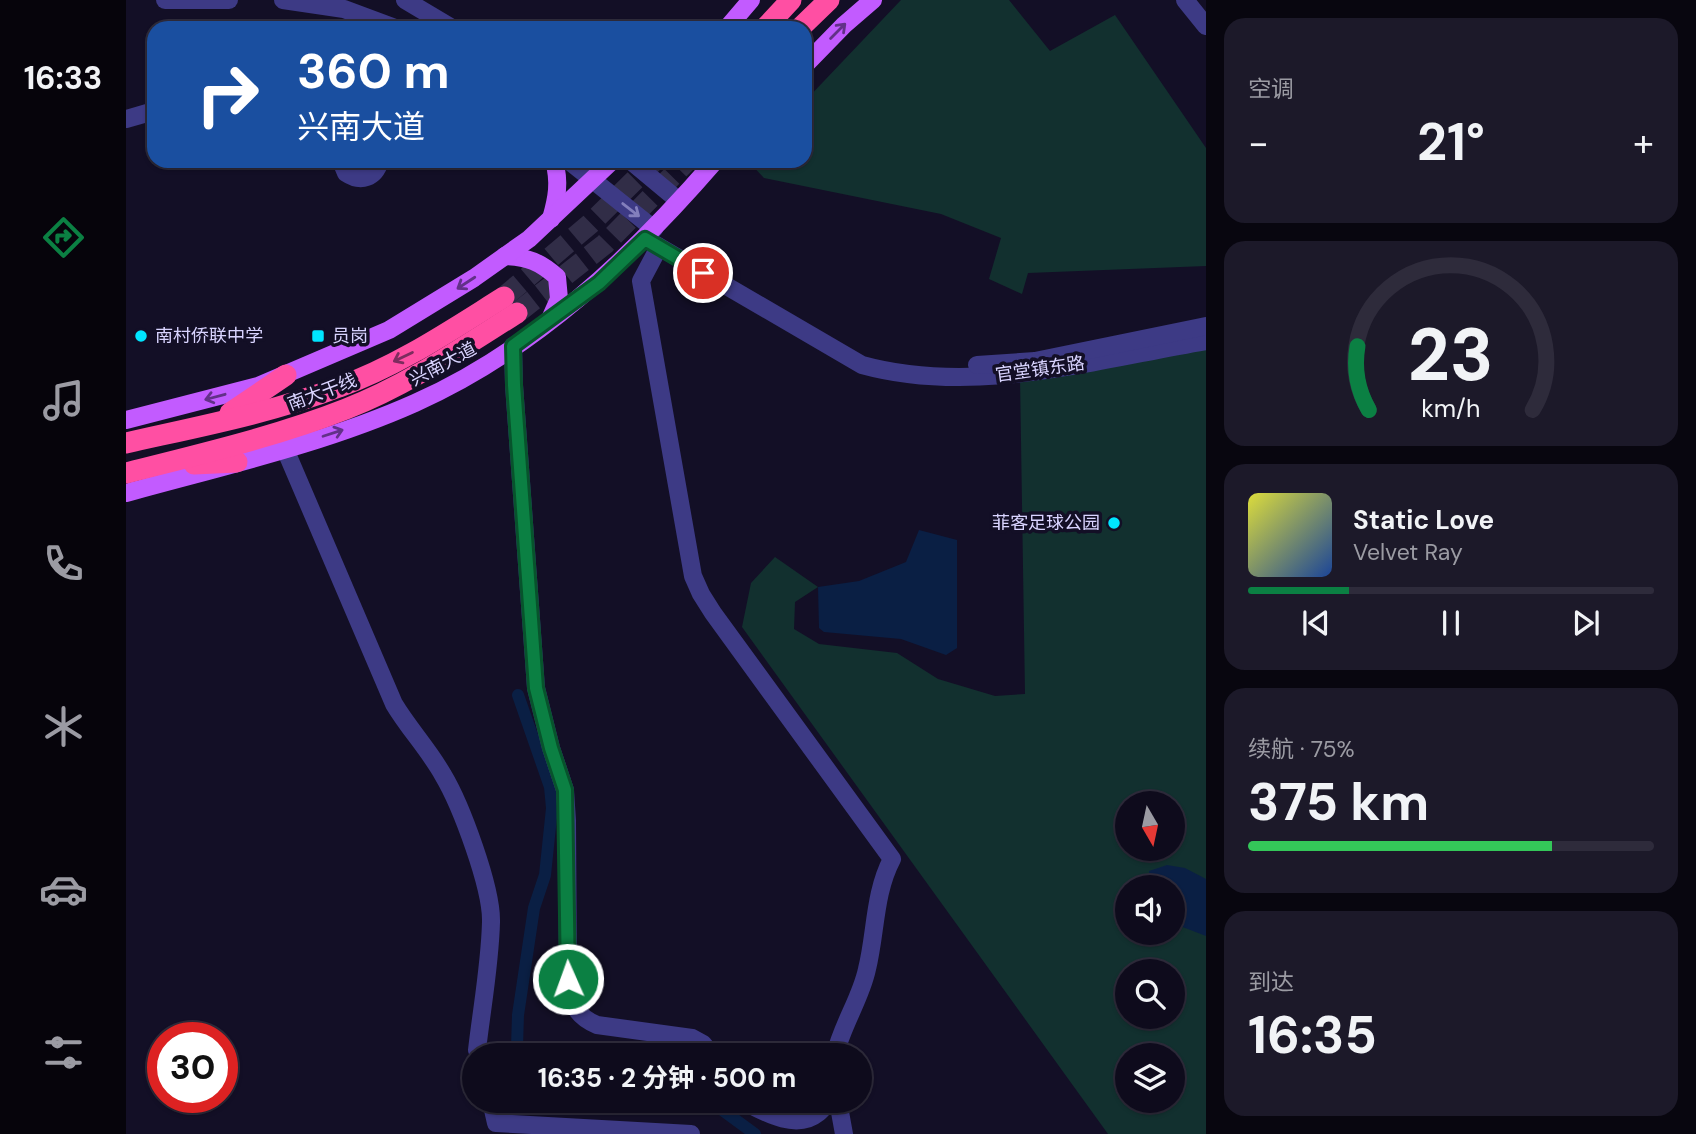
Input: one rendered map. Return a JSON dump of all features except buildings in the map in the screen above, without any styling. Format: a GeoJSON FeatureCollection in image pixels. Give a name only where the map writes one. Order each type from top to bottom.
{"type":"FeatureCollection","features":[{"type":"Feature","properties":{"kind":"highway"},"geometry":{"type":"LineString","coordinates":[[772,21],[791,0]]}},
{"type":"Feature","properties":{"kind":"highway"},"geometry":{"type":"LineString","coordinates":[[807,21],[829,0]]}},
{"type":"Feature","properties":{"kind":"highway","name":"南大干线"},"geometry":{"type":"LineString","coordinates":[[126,443],[216,422],[340,387],[511,305],[431,365],[388,390],[347,409],[285,431],[126,472]]}},
{"type":"Feature","properties":{"kind":"highway"},"geometry":{"type":"LineString","coordinates":[[216,422],[286,374]]}},
{"type":"Feature","properties":{"kind":"highway"},"geometry":{"type":"LineString","coordinates":[[153,466],[237,462]]}},
{"type":"Feature","properties":{"kind":"main road"},"geometry":{"type":"LineString","coordinates":[[733,21],[751,0]]}},
{"type":"Feature","properties":{"kind":"main road"},"geometry":{"type":"LineString","coordinates":[[812,58],[873,0]]}},
{"type":"Feature","properties":{"kind":"main road"},"geometry":{"type":"LineString","coordinates":[[551,219],[558,194],[556,168]]}},
{"type":"Feature","properties":{"kind":"main road"},"geometry":{"type":"LineString","coordinates":[[126,420],[258,386],[389,330],[529,239],[605,168]]}},
{"type":"Feature","properties":{"kind":"main road","name":"兴南大道"},"geometry":{"type":"LineString","coordinates":[[126,492],[285,449],[416,402],[487,365],[599,283],[653,238],[679,201],[709,168]]}},
{"type":"Feature","properties":{"kind":"main road"},"geometry":{"type":"LineString","coordinates":[[505,256],[524,257],[541,263],[557,277],[559,299],[550,320]]}},
{"type":"Feature","properties":{"kind":"street"},"geometry":{"type":"LineString","coordinates":[[165,0],[229,0]]}},
{"type":"Feature","properties":{"kind":"street"},"geometry":{"type":"LineString","coordinates":[[283,0],[344,9],[376,21]]}},
{"type":"Feature","properties":{"kind":"street"},"geometry":{"type":"LineString","coordinates":[[405,0],[440,21]]}},
{"type":"Feature","properties":{"kind":"street"},"geometry":{"type":"LineString","coordinates":[[1185,0],[1206,26]]}},
{"type":"Feature","properties":{"kind":"street"},"geometry":{"type":"LineString","coordinates":[[126,119],[147,113]]}},
{"type":"Feature","properties":{"kind":"street"},"geometry":{"type":"LineString","coordinates":[[344,168],[346,173],[358,178],[371,175],[377,168]]}},
{"type":"Feature","properties":{"kind":"street","name":"官堂镇东路"},"geometry":{"type":"LineString","coordinates":[[577,168],[653,238],[862,365],[920,374],[1004,376],[1206,341]]}},
{"type":"Feature","properties":{"kind":"street"},"geometry":{"type":"LineString","coordinates":[[639,168],[679,201]]}},
{"type":"Feature","properties":{"kind":"street"},"geometry":{"type":"LineString","coordinates":[[653,238],[641,281],[693,576],[713,613],[892,859],[884,873],[867,972],[838,1043]]}},
{"type":"Feature","properties":{"kind":"street","name":"官堂镇东路"},"geometry":{"type":"LineString","coordinates":[[835,349],[914,362],[995,365],[1035,361],[1206,326]]}},
{"type":"Feature","properties":{"kind":"street"},"geometry":{"type":"LineString","coordinates":[[513,346],[536,688],[565,790],[568,979],[571,995],[582,1018],[597,1024],[692,1038],[702,1043]]}},
{"type":"Feature","properties":{"kind":"street"},"geometry":{"type":"LineString","coordinates":[[285,449],[394,704],[442,773],[457,800],[486,888],[491,920],[479,1043]]}},
{"type":"Feature","properties":{"kind":"street"},"geometry":{"type":"LineString","coordinates":[[494,1113],[496,1123],[691,1134]]}},
{"type":"Feature","properties":{"kind":"street"},"geometry":{"type":"LineString","coordinates":[[766,1113],[800,1121],[819,1113]]}},
{"type":"Feature","properties":{"kind":"street"},"geometry":{"type":"LineString","coordinates":[[840,1113],[844,1134]]}},
{"type":"Feature","properties":{"kind":"green space"},"geometry":{"type":"Polygon","coordinates":[[[901,0],[1009,0],[1050,51],[1115,15],[1206,148],[1206,266],[1028,273],[1022,294],[989,279],[1001,238],[941,214],[764,178],[755,168],[812,168],[812,94],[901,0]]]}},
{"type":"Feature","properties":{"kind":"green space"},"geometry":{"type":"Polygon","coordinates":[[[1206,346],[1206,1134],[1108,1134],[742,627],[751,583],[775,557],[818,587],[795,602],[794,629],[819,644],[897,653],[938,679],[995,696],[1025,694],[1020,377],[1206,346]]]}},
{"type":"Feature","properties":{"kind":"water"},"geometry":{"type":"Polygon","coordinates":[[[919,530],[957,540],[957,648],[946,655],[901,639],[824,632],[819,628],[818,587],[859,581],[906,562],[919,530]]]}},
{"type":"Feature","properties":{"kind":"water"},"geometry":{"type":"Polygon","coordinates":[[[1167,865],[1185,868],[1206,879],[1206,936],[1185,928],[1185,875],[1150,875],[1149,871],[1167,865]]]}},
{"type":"Feature","properties":{"kind":"waterway"},"geometry":{"type":"LineString","coordinates":[[517,1043],[518,1015],[534,908],[545,875],[552,808],[550,787],[518,695]]}},
{"type":"Feature","properties":{"kind":"waterway"},"geometry":{"type":"LineString","coordinates":[[726,1113],[755,1134]]}},
{"type":"Feature","properties":{"kind":"tunnel"},"geometry":{"type":"LineString","coordinates":[[504,297],[590,224],[647,168]]}},
{"type":"Feature","properties":{"kind":"tunnel"},"geometry":{"type":"LineString","coordinates":[[517,313],[605,244],[680,168]]}},
{"type":"Feature","properties":{"kind":"place","name":"南村侨联中学"},"geometry":{"type":"Point","coordinates":[141,336]}},
{"type":"Feature","properties":{"kind":"place","name":"员岗"},"geometry":{"type":"Point","coordinates":[318,336]}},
{"type":"Feature","properties":{"kind":"place","name":"菲客足球公园"},"geometry":{"type":"Point","coordinates":[1114,523]}},
{"type":"Feature","properties":{"kind":"route"},"geometry":{"type":"LineString","coordinates":[[568,979],[565,790],[536,688],[513,346],[599,283],[645,239],[703,273]]}}]}
